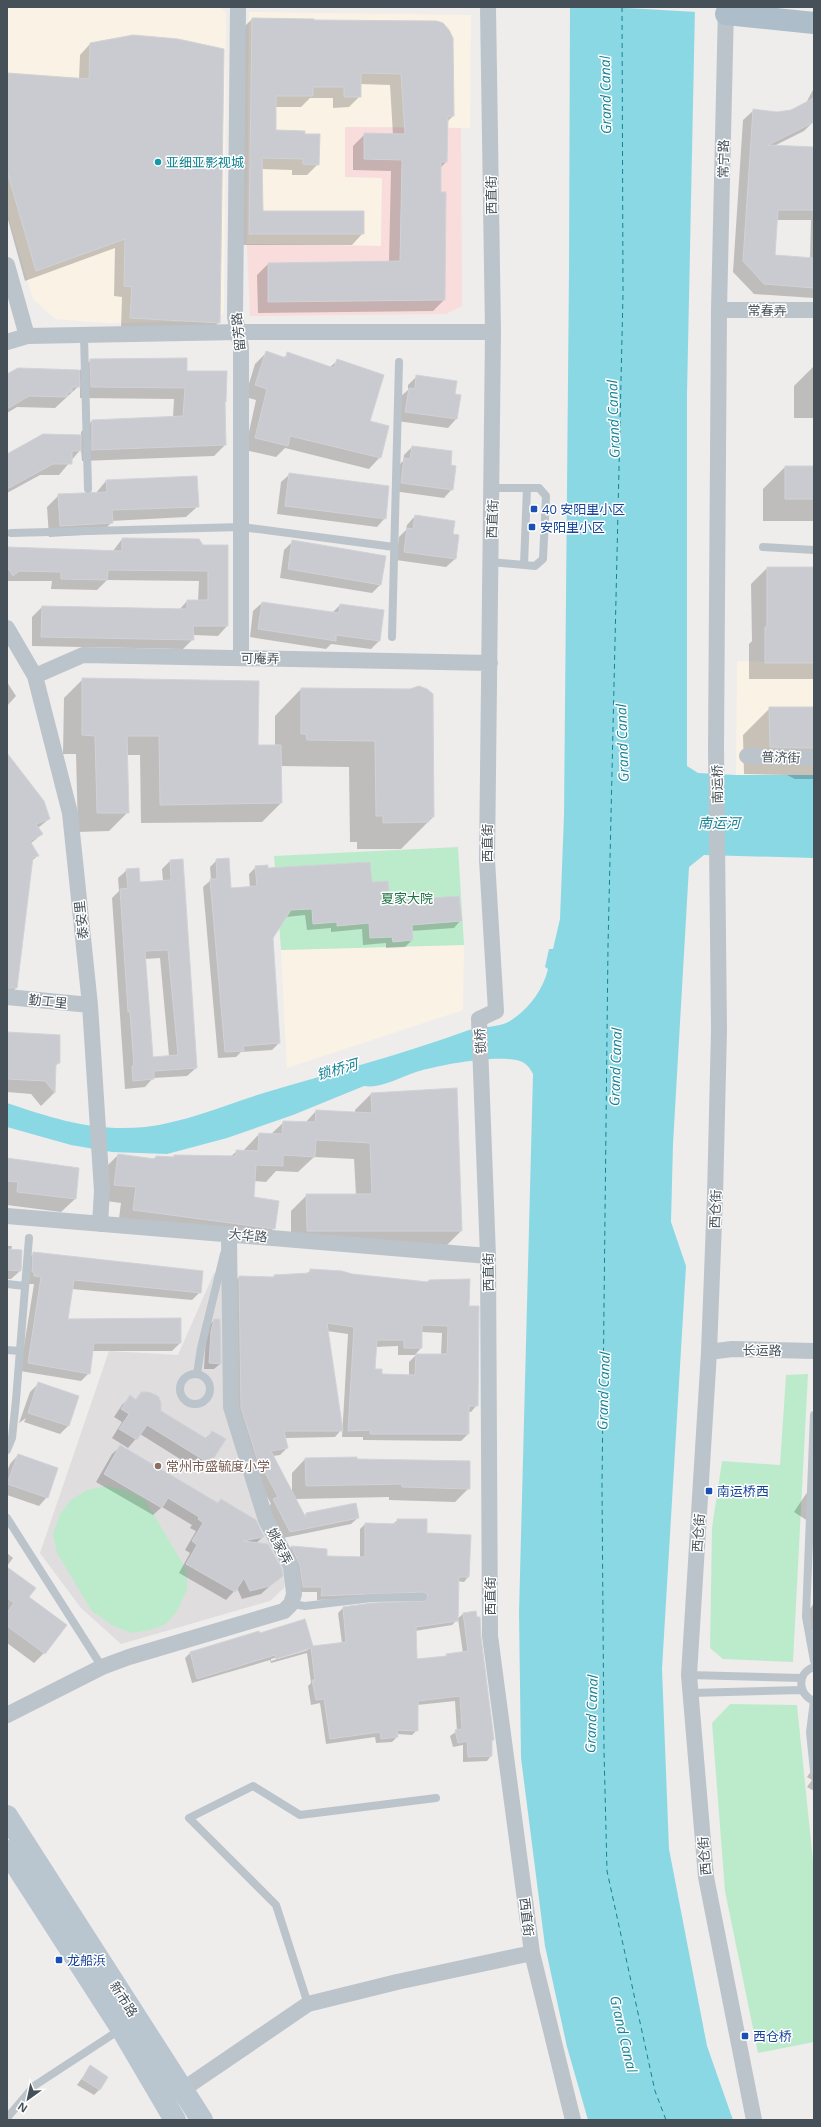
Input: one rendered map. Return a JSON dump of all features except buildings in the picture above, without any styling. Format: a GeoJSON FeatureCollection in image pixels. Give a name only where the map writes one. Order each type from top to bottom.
{"type":"FeatureCollection","features":[{"type":"Feature","properties":{"kind":"main road"},"geometry":{"type":"LineString","coordinates":[[726,11],[814,23]]}},
{"type":"Feature","properties":{"kind":"street","name":"留芳路"},"geometry":{"type":"LineString","coordinates":[[238,7],[235,317],[241,347],[242,658]]}},
{"type":"Feature","properties":{"kind":"street","name":"西直街"},"geometry":{"type":"LineString","coordinates":[[479,1019],[496,1011],[487,860],[493,332],[488,7]]}},
{"type":"Feature","properties":{"kind":"street","name":"常宁路"},"geometry":{"type":"LineString","coordinates":[[716,748],[719,310],[726,11]]}},
{"type":"Feature","properties":{"kind":"street"},"geometry":{"type":"LineString","coordinates":[[7,265],[27,336]]}},
{"type":"Feature","properties":{"kind":"street","name":"常春弄"},"geometry":{"type":"LineString","coordinates":[[719,310],[814,310]]}},
{"type":"Feature","properties":{"kind":"street"},"geometry":{"type":"LineString","coordinates":[[7,342],[27,336],[238,332],[493,332]]}},
{"type":"Feature","properties":{"kind":"street","name":"泰安里"},"geometry":{"type":"LineString","coordinates":[[7,628],[35,676],[70,812],[90,1005],[102,1191],[100,1224]]}},
{"type":"Feature","properties":{"kind":"street","name":"可庵弄"},"geometry":{"type":"LineString","coordinates":[[35,676],[83,655],[490,663]]}},
{"type":"Feature","properties":{"kind":"street","name":"南运桥"},"geometry":{"type":"LineString","coordinates":[[716,748],[719,869]]}},
{"type":"Feature","properties":{"kind":"street","name":"普济街"},"geometry":{"type":"LineString","coordinates":[[747,756],[814,758]]}},
{"type":"Feature","properties":{"kind":"street","name":"西仓街"},"geometry":{"type":"LineString","coordinates":[[719,869],[718,1038],[709,1352],[689,1675],[706,1878],[754,2120]]}},
{"type":"Feature","properties":{"kind":"street","name":"勤工里"},"geometry":{"type":"LineString","coordinates":[[7,997],[90,1005]]}},
{"type":"Feature","properties":{"kind":"street","name":"锁桥"},"geometry":{"type":"LineString","coordinates":[[479,1019],[481,1063]]}},
{"type":"Feature","properties":{"kind":"street","name":"西直街"},"geometry":{"type":"LineString","coordinates":[[481,1063],[488,1256],[490,1636],[532,1953],[573,2120]]}},
{"type":"Feature","properties":{"kind":"street","name":"大华路"},"geometry":{"type":"LineString","coordinates":[[7,1216],[488,1256]]}},
{"type":"Feature","properties":{"kind":"street","name":"姚家弄"},"geometry":{"type":"LineString","coordinates":[[229,1234],[231,1407],[266,1520],[291,1566],[294,1594],[291,1604]]}},
{"type":"Feature","properties":{"kind":"street","name":"长运路"},"geometry":{"type":"LineString","coordinates":[[709,1352],[732,1350],[814,1351]]}},
{"type":"Feature","properties":{"kind":"street"},"geometry":{"type":"LineString","coordinates":[[7,1715],[102,1667],[129,1657],[284,1611],[291,1604]]}},
{"type":"Feature","properties":{"kind":"street","name":"新市路"},"geometry":{"type":"LineString","coordinates":[[7,1816],[202,2120]]}},
{"type":"Feature","properties":{"kind":"street","name":"新市路"},"geometry":{"type":"LineString","coordinates":[[7,1853],[121,2028],[175,2120]]}},
{"type":"Feature","properties":{"kind":"street"},"geometry":{"type":"LineString","coordinates":[[182,2090],[308,2004],[397,1982],[532,1953]]}},
{"type":"Feature","properties":{"kind":"lane"},"geometry":{"type":"LineString","coordinates":[[84,336],[88,489]]}},
{"type":"Feature","properties":{"kind":"lane"},"geometry":{"type":"LineString","coordinates":[[392,637],[399,362]]}},
{"type":"Feature","properties":{"kind":"lane"},"geometry":{"type":"LineString","coordinates":[[490,562],[535,566],[543,559],[546,496],[539,488],[492,488]]}},
{"type":"Feature","properties":{"kind":"lane"},"geometry":{"type":"LineString","coordinates":[[524,565],[528,488]]}},
{"type":"Feature","properties":{"kind":"lane"},"geometry":{"type":"LineString","coordinates":[[11,533],[242,527],[394,547]]}},
{"type":"Feature","properties":{"kind":"lane"},"geometry":{"type":"LineString","coordinates":[[763,547],[814,550]]}},
{"type":"Feature","properties":{"kind":"lane"},"geometry":{"type":"LineString","coordinates":[[197,1374],[201,1348],[229,1234]]}},
{"type":"Feature","properties":{"kind":"lane"},"geometry":{"type":"LineString","coordinates":[[7,1450],[12,1438],[29,1238]]}},
{"type":"Feature","properties":{"kind":"lane"},"geometry":{"type":"LineString","coordinates":[[7,1284],[25,1286]]}},
{"type":"Feature","properties":{"kind":"lane"},"geometry":{"type":"LineString","coordinates":[[7,1350],[20,1351]]}},
{"type":"Feature","properties":{"kind":"lane"},"geometry":{"type":"LineString","coordinates":[[814,1415],[806,1617],[814,1661]]}},
{"type":"Feature","properties":{"kind":"lane"},"geometry":{"type":"LineString","coordinates":[[7,1518],[102,1667]]}},
{"type":"Feature","properties":{"kind":"lane"},"geometry":{"type":"LineString","coordinates":[[291,1604],[305,1606],[372,1598],[423,1597]]}},
{"type":"Feature","properties":{"kind":"lane"},"geometry":{"type":"LineString","coordinates":[[814,1668],[805,1673],[802,1678],[802,1690],[805,1695],[814,1701],[810,1732],[814,1771]]}},
{"type":"Feature","properties":{"kind":"lane"},"geometry":{"type":"LineString","coordinates":[[689,1675],[802,1678]]}},
{"type":"Feature","properties":{"kind":"lane"},"geometry":{"type":"LineString","coordinates":[[690,1693],[802,1690]]}},
{"type":"Feature","properties":{"kind":"lane"},"geometry":{"type":"LineString","coordinates":[[308,2004],[276,1905],[189,1818],[253,1786],[300,1815],[436,1798]]}},
{"type":"Feature","properties":{"kind":"lane"},"geometry":{"type":"LineString","coordinates":[[7,2118],[34,2086],[121,2028]]}},
{"type":"Feature","properties":{"kind":"shaded area"},"geometry":{"type":"Polygon","coordinates":[[[7,7],[220,7],[226,13],[224,312],[217,321],[107,323],[55,319],[33,299],[7,211],[7,7]]]}},
{"type":"Feature","properties":{"kind":"shaded area"},"geometry":{"type":"Polygon","coordinates":[[[249,12],[471,15],[470,128],[345,127],[382,178],[381,246],[247,244],[249,12]]]}},
{"type":"Feature","properties":{"kind":"shaded area"},"geometry":{"type":"Polygon","coordinates":[[[345,127],[461,128],[462,306],[446,314],[250,316],[247,244],[381,246],[382,178],[345,177],[345,127]]]}},
{"type":"Feature","properties":{"kind":"shaded area"},"geometry":{"type":"Polygon","coordinates":[[[737,661],[814,663],[814,775],[736,775],[737,661]]]}},
{"type":"Feature","properties":{"kind":"shaded area"},"geometry":{"type":"Polygon","coordinates":[[[464,945],[463,1010],[287,1068],[281,950],[464,945]]]}},
{"type":"Feature","properties":{"kind":"shaded area","name":"常州市盛毓度小学"},"geometry":{"type":"Polygon","coordinates":[[[214,1273],[223,1273],[229,1409],[288,1565],[284,1588],[270,1601],[121,1644],[81,1608],[40,1553],[109,1351],[178,1355],[214,1273]]]}},
{"type":"Feature","properties":{"kind":"green space","name":"夏家大院"},"geometry":{"type":"Polygon","coordinates":[[[458,847],[464,945],[281,950],[274,856],[458,847]]]}},
{"type":"Feature","properties":{"kind":"green space"},"geometry":{"type":"Polygon","coordinates":[[[808,1374],[793,1662],[723,1659],[710,1648],[712,1528],[722,1461],[780,1465],[786,1375],[808,1374]]]}},
{"type":"Feature","properties":{"kind":"green space"},"geometry":{"type":"Polygon","coordinates":[[[106,1486],[126,1490],[145,1500],[187,1571],[187,1590],[177,1611],[166,1624],[150,1630],[131,1633],[112,1625],[92,1611],[57,1553],[53,1534],[60,1514],[71,1500],[87,1490],[106,1486]]]}},
{"type":"Feature","properties":{"kind":"green space"},"geometry":{"type":"Polygon","coordinates":[[[730,1704],[797,1705],[814,1870],[814,2042],[758,2053],[725,1891],[712,1723],[730,1704]]]}},
{"type":"Feature","properties":{"kind":"water"},"geometry":{"type":"Polygon","coordinates":[[[570,7],[695,7],[687,395],[687,766],[698,773],[736,775],[814,775],[814,858],[704,855],[689,867],[673,1144],[671,1222],[686,1266],[662,1669],[669,1849],[707,2046],[733,2120],[588,2120],[567,2047],[545,1946],[521,1758],[519,1613],[533,1074],[529,1068],[520,1061],[497,1059],[468,1061],[426,1069],[377,1086],[364,1086],[293,1115],[227,1138],[167,1154],[112,1152],[71,1145],[7,1127],[7,1103],[58,1119],[92,1126],[126,1128],[161,1125],[394,1055],[469,1030],[506,1023],[523,1011],[539,992],[546,977],[548,969],[545,967],[549,949],[553,949],[560,919],[564,815],[570,7]]]}},
{"type":"Feature","properties":{"kind":"pier"},"geometry":{"type":"Polygon","coordinates":[[[609,7],[697,7],[697,12],[609,7]]]}},
{"type":"Feature","properties":{"kind":"ferry route"},"geometry":{"type":"LineString","coordinates":[[622,7],[623,294],[608,946],[602,1487],[604,1750],[607,1871],[655,2091],[666,2120]]}},
{"type":"Feature","properties":{"kind":"place","name":"亚细亚影视城"},"geometry":{"type":"Point","coordinates":[158,162]}},
{"type":"Feature","properties":{"kind":"place","name":"40 安阳里小区"},"geometry":{"type":"Point","coordinates":[534,509]}},
{"type":"Feature","properties":{"kind":"place","name":"安阳里小区"},"geometry":{"type":"Point","coordinates":[532,527]}},
{"type":"Feature","properties":{"kind":"place","name":"常州市盛毓度小学"},"geometry":{"type":"Point","coordinates":[158,1466]}},
{"type":"Feature","properties":{"kind":"place","name":"南运桥西"},"geometry":{"type":"Point","coordinates":[709,1491]}},
{"type":"Feature","properties":{"kind":"place","name":"龙船浜"},"geometry":{"type":"Point","coordinates":[59,1960]}},
{"type":"Feature","properties":{"kind":"place","name":"西仓桥"},"geometry":{"type":"Point","coordinates":[745,2036]}},
{"type":"Feature","properties":{"kind":"water label","name":"Grand Canal"},"geometry":{"type":"Point","coordinates":[605,95]}},
{"type":"Feature","properties":{"kind":"water label","name":"Grand Canal"},"geometry":{"type":"Point","coordinates":[613,419]}},
{"type":"Feature","properties":{"kind":"water label","name":"Grand Canal"},"geometry":{"type":"Point","coordinates":[622,743]}},
{"type":"Feature","properties":{"kind":"water label","name":"南运河"},"geometry":{"type":"Point","coordinates":[719,822]}},
{"type":"Feature","properties":{"kind":"water label","name":"Grand Canal"},"geometry":{"type":"Point","coordinates":[615,1067]}},
{"type":"Feature","properties":{"kind":"water label","name":"锁桥河"},"geometry":{"type":"Point","coordinates":[337,1069]}},
{"type":"Feature","properties":{"kind":"water label","name":"Grand Canal"},"geometry":{"type":"Point","coordinates":[603,1391]}},
{"type":"Feature","properties":{"kind":"water label","name":"Grand Canal"},"geometry":{"type":"Point","coordinates":[591,1714]}},
{"type":"Feature","properties":{"kind":"water label","name":"Grand Canal"},"geometry":{"type":"Point","coordinates":[624,2034]}}]}
